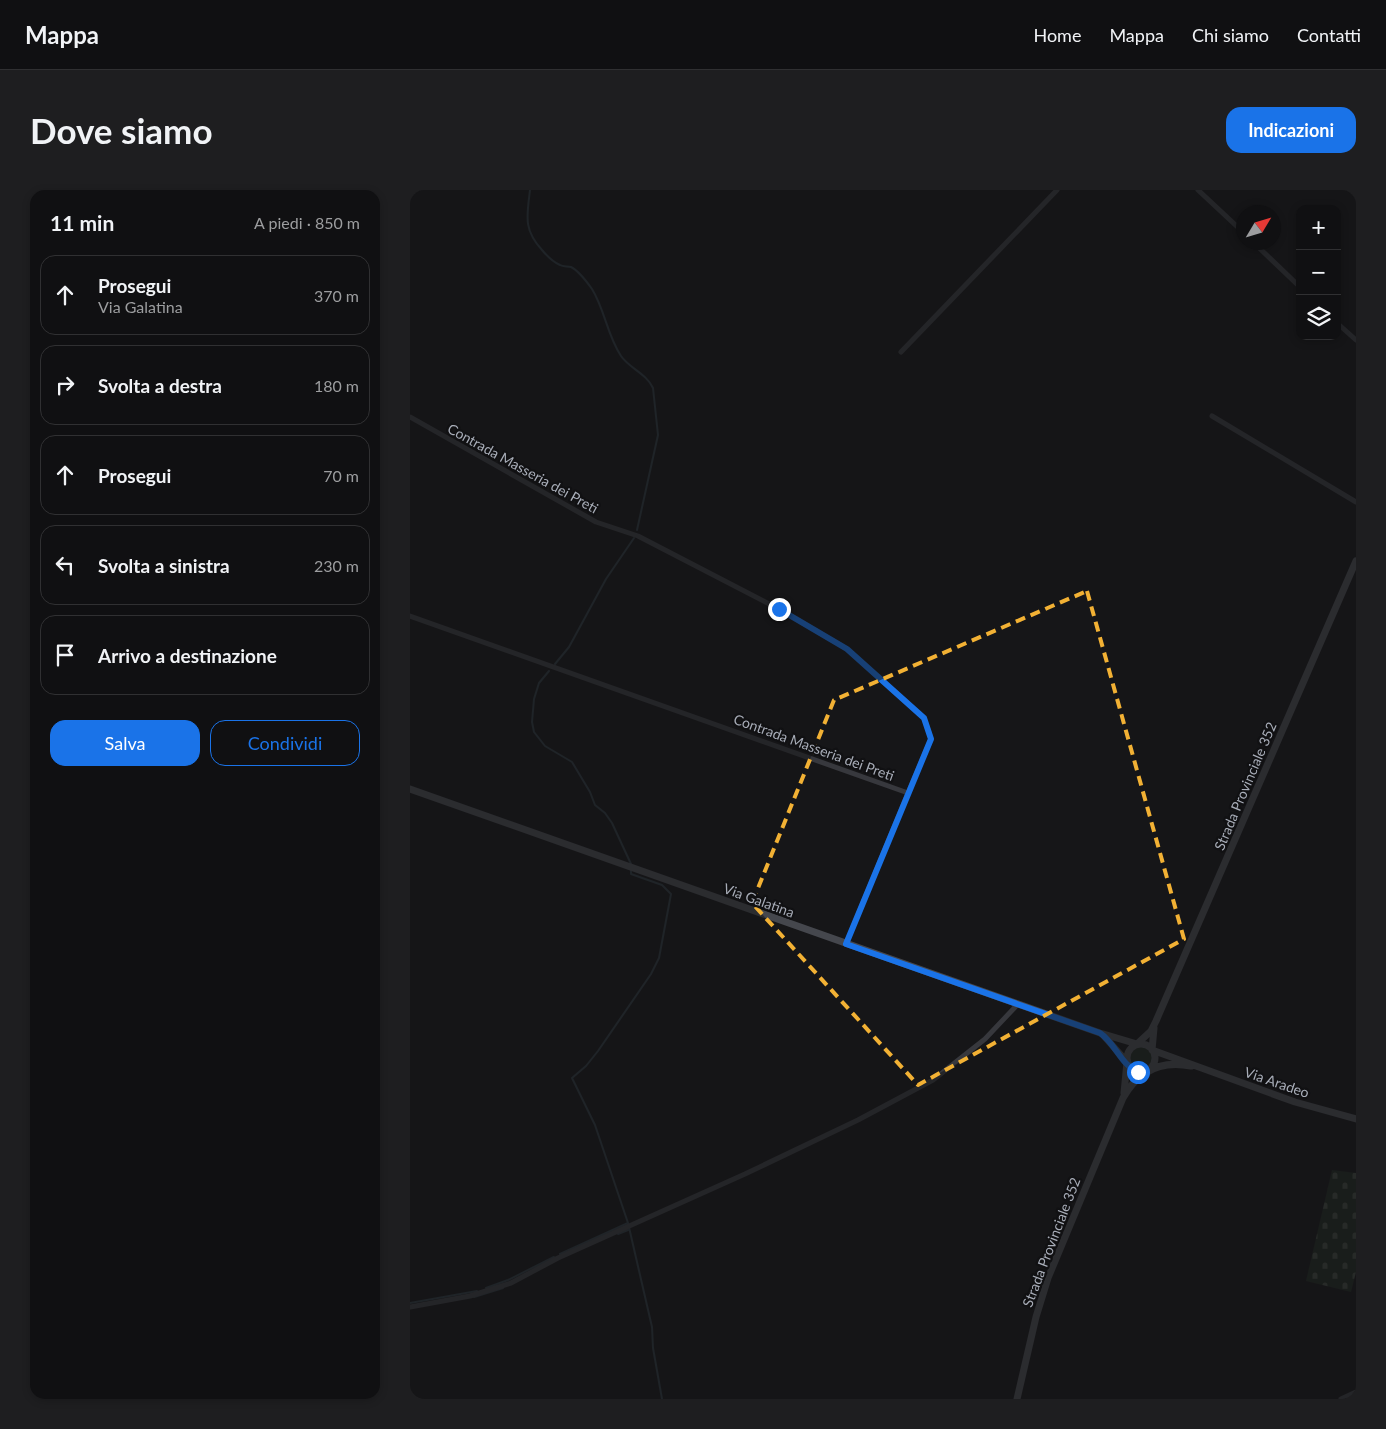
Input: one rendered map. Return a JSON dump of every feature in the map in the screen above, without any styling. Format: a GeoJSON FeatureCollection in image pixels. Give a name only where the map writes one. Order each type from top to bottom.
{"type":"FeatureCollection","features":[{"type":"Feature","properties":{"kind":"main road","name":"Strada Provinciale 352"},"geometry":{"type":"LineString","coordinates":[[1137,1044],[1151,1031],[1156,1021],[1356,561]]}},
{"type":"Feature","properties":{"kind":"main road","name":"Via Galatina"},"geometry":{"type":"LineString","coordinates":[[410,789],[846,944],[1100,1033],[1137,1044]]}},
{"type":"Feature","properties":{"kind":"main road","name":"Strada Provinciale 352"},"geometry":{"type":"LineString","coordinates":[[1152,1050],[1153,1030],[1156,1021]]}},
{"type":"Feature","properties":{"kind":"main road","name":"Via Galatina"},"geometry":{"type":"LineString","coordinates":[[1100,1033],[1110,1041],[1127,1062]]}},
{"type":"Feature","properties":{"kind":"main road"},"geometry":{"type":"LineString","coordinates":[[1137,1044],[1147,1046],[1152,1050],[1154,1062],[1148,1070],[1136,1071],[1127,1062],[1128,1051],[1137,1044]]}},
{"type":"Feature","properties":{"kind":"main road","name":"Via Aradeo"},"geometry":{"type":"LineString","coordinates":[[1152,1050],[1191,1066],[1313,1107],[1356,1119]]}},
{"type":"Feature","properties":{"kind":"main road","name":"Strada Provinciale 352"},"geometry":{"type":"LineString","coordinates":[[1017,1399],[1036,1317],[1048,1278],[1123,1098],[1127,1080],[1127,1062]]}},
{"type":"Feature","properties":{"kind":"main road","name":"Via Aradeo"},"geometry":{"type":"LineString","coordinates":[[1148,1070],[1175,1064],[1191,1066]]}},
{"type":"Feature","properties":{"kind":"main road","name":"Strada Provinciale 352"},"geometry":{"type":"LineString","coordinates":[[1123,1098],[1133,1084],[1148,1070]]}},
{"type":"Feature","properties":{"kind":"street"},"geometry":{"type":"LineString","coordinates":[[901,352],[1057,190]]}},
{"type":"Feature","properties":{"kind":"street"},"geometry":{"type":"LineString","coordinates":[[1198,190],[1236,226]]}},
{"type":"Feature","properties":{"kind":"street"},"geometry":{"type":"LineString","coordinates":[[1261,250],[1296,283]]}},
{"type":"Feature","properties":{"kind":"street"},"geometry":{"type":"LineString","coordinates":[[1341,327],[1356,340]]}},
{"type":"Feature","properties":{"kind":"street","name":"Contrada Masseria dei Preti"},"geometry":{"type":"LineString","coordinates":[[410,416],[596,522],[638,536],[779,609],[847,649],[924,718],[931,739],[908,793],[410,616]]}},
{"type":"Feature","properties":{"kind":"street"},"geometry":{"type":"LineString","coordinates":[[1212,416],[1356,502]]}},
{"type":"Feature","properties":{"kind":"street"},"geometry":{"type":"LineString","coordinates":[[846,944],[908,793]]}},
{"type":"Feature","properties":{"kind":"street"},"geometry":{"type":"LineString","coordinates":[[410,1307],[494,1290],[858,1120],[933,1080],[985,1038],[1018,1004]]}},
{"type":"Feature","properties":{"kind":"street"},"geometry":{"type":"LineString","coordinates":[[1341,1399],[1356,1392]]}},
{"type":"Feature","properties":{"kind":"highlighted area"},"geometry":{"type":"Polygon","coordinates":[[[1087,591],[1184,939],[918,1085],[752,903],[834,700],[1087,591]]]}},
{"type":"Feature","properties":{"kind":"green space"},"geometry":{"type":"Polygon","coordinates":[[[1137,1047],[1145,1047],[1152,1054],[1152,1062],[1145,1069],[1137,1069],[1130,1062],[1130,1054],[1137,1047]]]}},
{"type":"Feature","properties":{"kind":"green space"},"geometry":{"type":"Polygon","coordinates":[[[1332,1170],[1356,1173],[1356,1272],[1351,1292],[1306,1281],[1332,1170]]]}},
{"type":"Feature","properties":{"kind":"waterway"},"geometry":{"type":"LineString","coordinates":[[530,190],[528,222],[529,229],[536,242],[553,261],[561,266],[571,267],[585,280],[600,305],[612,340],[621,356],[647,379],[653,388],[658,435],[637,530]]}},
{"type":"Feature","properties":{"kind":"waterway"},"geometry":{"type":"LineString","coordinates":[[555,664],[569,647],[606,579],[634,538]]}},
{"type":"Feature","properties":{"kind":"waterway"},"geometry":{"type":"LineString","coordinates":[[549,671],[539,683],[534,699],[532,722],[534,732],[545,746],[572,762],[590,792],[595,805],[605,813],[612,823],[631,864]]}},
{"type":"Feature","properties":{"kind":"waterway"},"geometry":{"type":"LineString","coordinates":[[631,869],[631,874],[662,885],[671,894],[659,958],[651,974],[598,1051],[586,1066],[572,1078],[595,1125],[628,1223],[652,1327],[653,1348],[662,1399]]}},
{"type":"Feature","properties":{"kind":"waterway"},"geometry":{"type":"LineString","coordinates":[[560,1254],[628,1223]]}},
{"type":"Feature","properties":{"kind":"waterway"},"geometry":{"type":"LineString","coordinates":[[618,1234],[628,1230]]}},
{"type":"Feature","properties":{"kind":"waterway"},"geometry":{"type":"LineString","coordinates":[[486,1288],[508,1280],[554,1257]]}},
{"type":"Feature","properties":{"kind":"waterway"},"geometry":{"type":"LineString","coordinates":[[474,1297],[503,1288]]}},
{"type":"Feature","properties":{"kind":"waterway"},"geometry":{"type":"LineString","coordinates":[[410,1303],[477,1291]]}},
{"type":"Feature","properties":{"kind":"route"},"geometry":{"type":"LineString","coordinates":[[779,609],[847,649],[924,718],[931,739],[846,944],[1100,1033],[1110,1041],[1130,1067],[1138,1072]]}}]}
